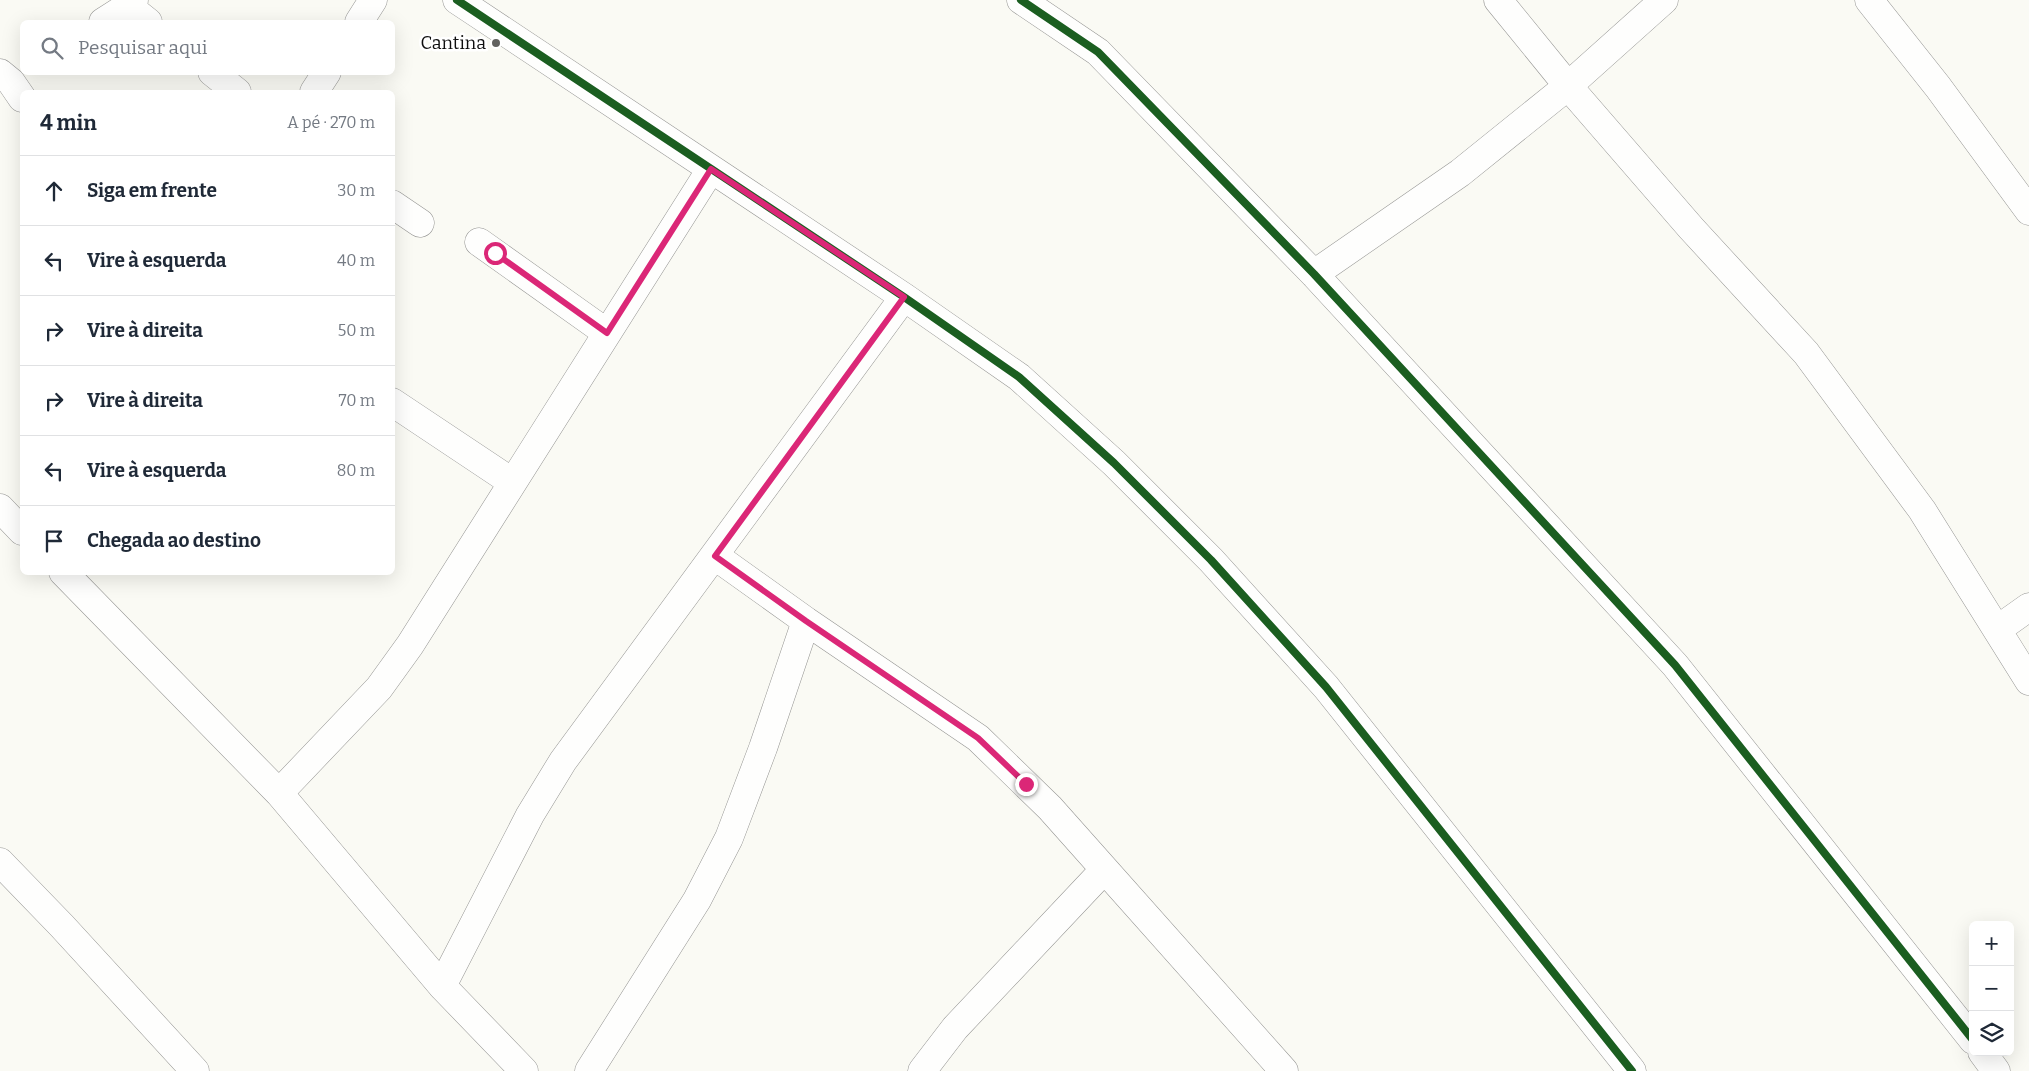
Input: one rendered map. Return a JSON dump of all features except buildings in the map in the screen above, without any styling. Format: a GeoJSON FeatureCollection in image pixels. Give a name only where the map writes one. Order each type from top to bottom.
{"type":"FeatureCollection","features":[{"type":"Feature","properties":{"kind":"street"},"geometry":{"type":"LineString","coordinates":[[360,20],[373,0]]}},
{"type":"Feature","properties":{"kind":"street"},"geometry":{"type":"LineString","coordinates":[[457,0],[904,297],[1019,377],[1114,463],[1211,560],[1326,687],[1632,1071]]}},
{"type":"Feature","properties":{"kind":"street"},"geometry":{"type":"LineString","coordinates":[[1022,0],[1056,9],[1314,274],[1675,665],[1969,1035]]}},
{"type":"Feature","properties":{"kind":"street"},"geometry":{"type":"LineString","coordinates":[[1498,0],[1568,86],[1691,228],[1806,353],[1922,510],[2029,681]]}},
{"type":"Feature","properties":{"kind":"street"},"geometry":{"type":"LineString","coordinates":[[1314,274],[1460,173],[1568,86],[1664,0]]}},
{"type":"Feature","properties":{"kind":"street"},"geometry":{"type":"LineString","coordinates":[[1868,0],[1938,86],[2029,211]]}},
{"type":"Feature","properties":{"kind":"street"},"geometry":{"type":"LineString","coordinates":[[109,20],[137,10]]}},
{"type":"Feature","properties":{"kind":"street"},"geometry":{"type":"LineString","coordinates":[[216,75],[234,90]]}},
{"type":"Feature","properties":{"kind":"street"},"geometry":{"type":"LineString","coordinates":[[315,90],[325,75]]}},
{"type":"Feature","properties":{"kind":"street"},"geometry":{"type":"LineString","coordinates":[[279,793],[379,688],[410,645],[711,169]]}},
{"type":"Feature","properties":{"kind":"street"},"geometry":{"type":"LineString","coordinates":[[395,206],[420,223]]}},
{"type":"Feature","properties":{"kind":"street"},"geometry":{"type":"LineString","coordinates":[[479,242],[607,333]]}},
{"type":"Feature","properties":{"kind":"street"},"geometry":{"type":"LineString","coordinates":[[442,986],[530,815],[563,761],[904,297]]}},
{"type":"Feature","properties":{"kind":"street"},"geometry":{"type":"LineString","coordinates":[[395,404],[512,482]]}},
{"type":"Feature","properties":{"kind":"street"},"geometry":{"type":"LineString","coordinates":[[0,508],[20,529]]}},
{"type":"Feature","properties":{"kind":"street"},"geometry":{"type":"LineString","coordinates":[[715,556],[806,621],[978,738],[1050,808],[1284,1071]]}},
{"type":"Feature","properties":{"kind":"street"},"geometry":{"type":"LineString","coordinates":[[66,575],[279,793],[442,986],[524,1071]]}},
{"type":"Feature","properties":{"kind":"street"},"geometry":{"type":"LineString","coordinates":[[1998,629],[2029,607]]}},
{"type":"Feature","properties":{"kind":"street"},"geometry":{"type":"LineString","coordinates":[[589,1071],[697,900],[729,838],[763,748],[806,621]]}},
{"type":"Feature","properties":{"kind":"street"},"geometry":{"type":"LineString","coordinates":[[0,862],[62,926],[195,1071]]}},
{"type":"Feature","properties":{"kind":"street"},"geometry":{"type":"LineString","coordinates":[[922,1071],[954,1028],[1104,870]]}},
{"type":"Feature","properties":{"kind":"street"},"geometry":{"type":"LineString","coordinates":[[1985,1056],[1996,1071]]}},
{"type":"Feature","properties":{"kind":"cycle path"},"geometry":{"type":"LineString","coordinates":[[457,0],[904,297],[1019,377],[1114,463],[1211,560],[1326,687],[1632,1071]]}},
{"type":"Feature","properties":{"kind":"cycle path"},"geometry":{"type":"LineString","coordinates":[[1021,0],[1098,52],[1314,274],[1675,665],[1969,1035]]}},
{"type":"Feature","properties":{"kind":"place","name":"Cantina"},"geometry":{"type":"Point","coordinates":[496,43]}},
{"type":"Feature","properties":{"kind":"route"},"geometry":{"type":"LineString","coordinates":[[495,253],[607,333],[711,169],[904,297],[715,556],[806,621],[978,738],[1026,784]]}}]}
